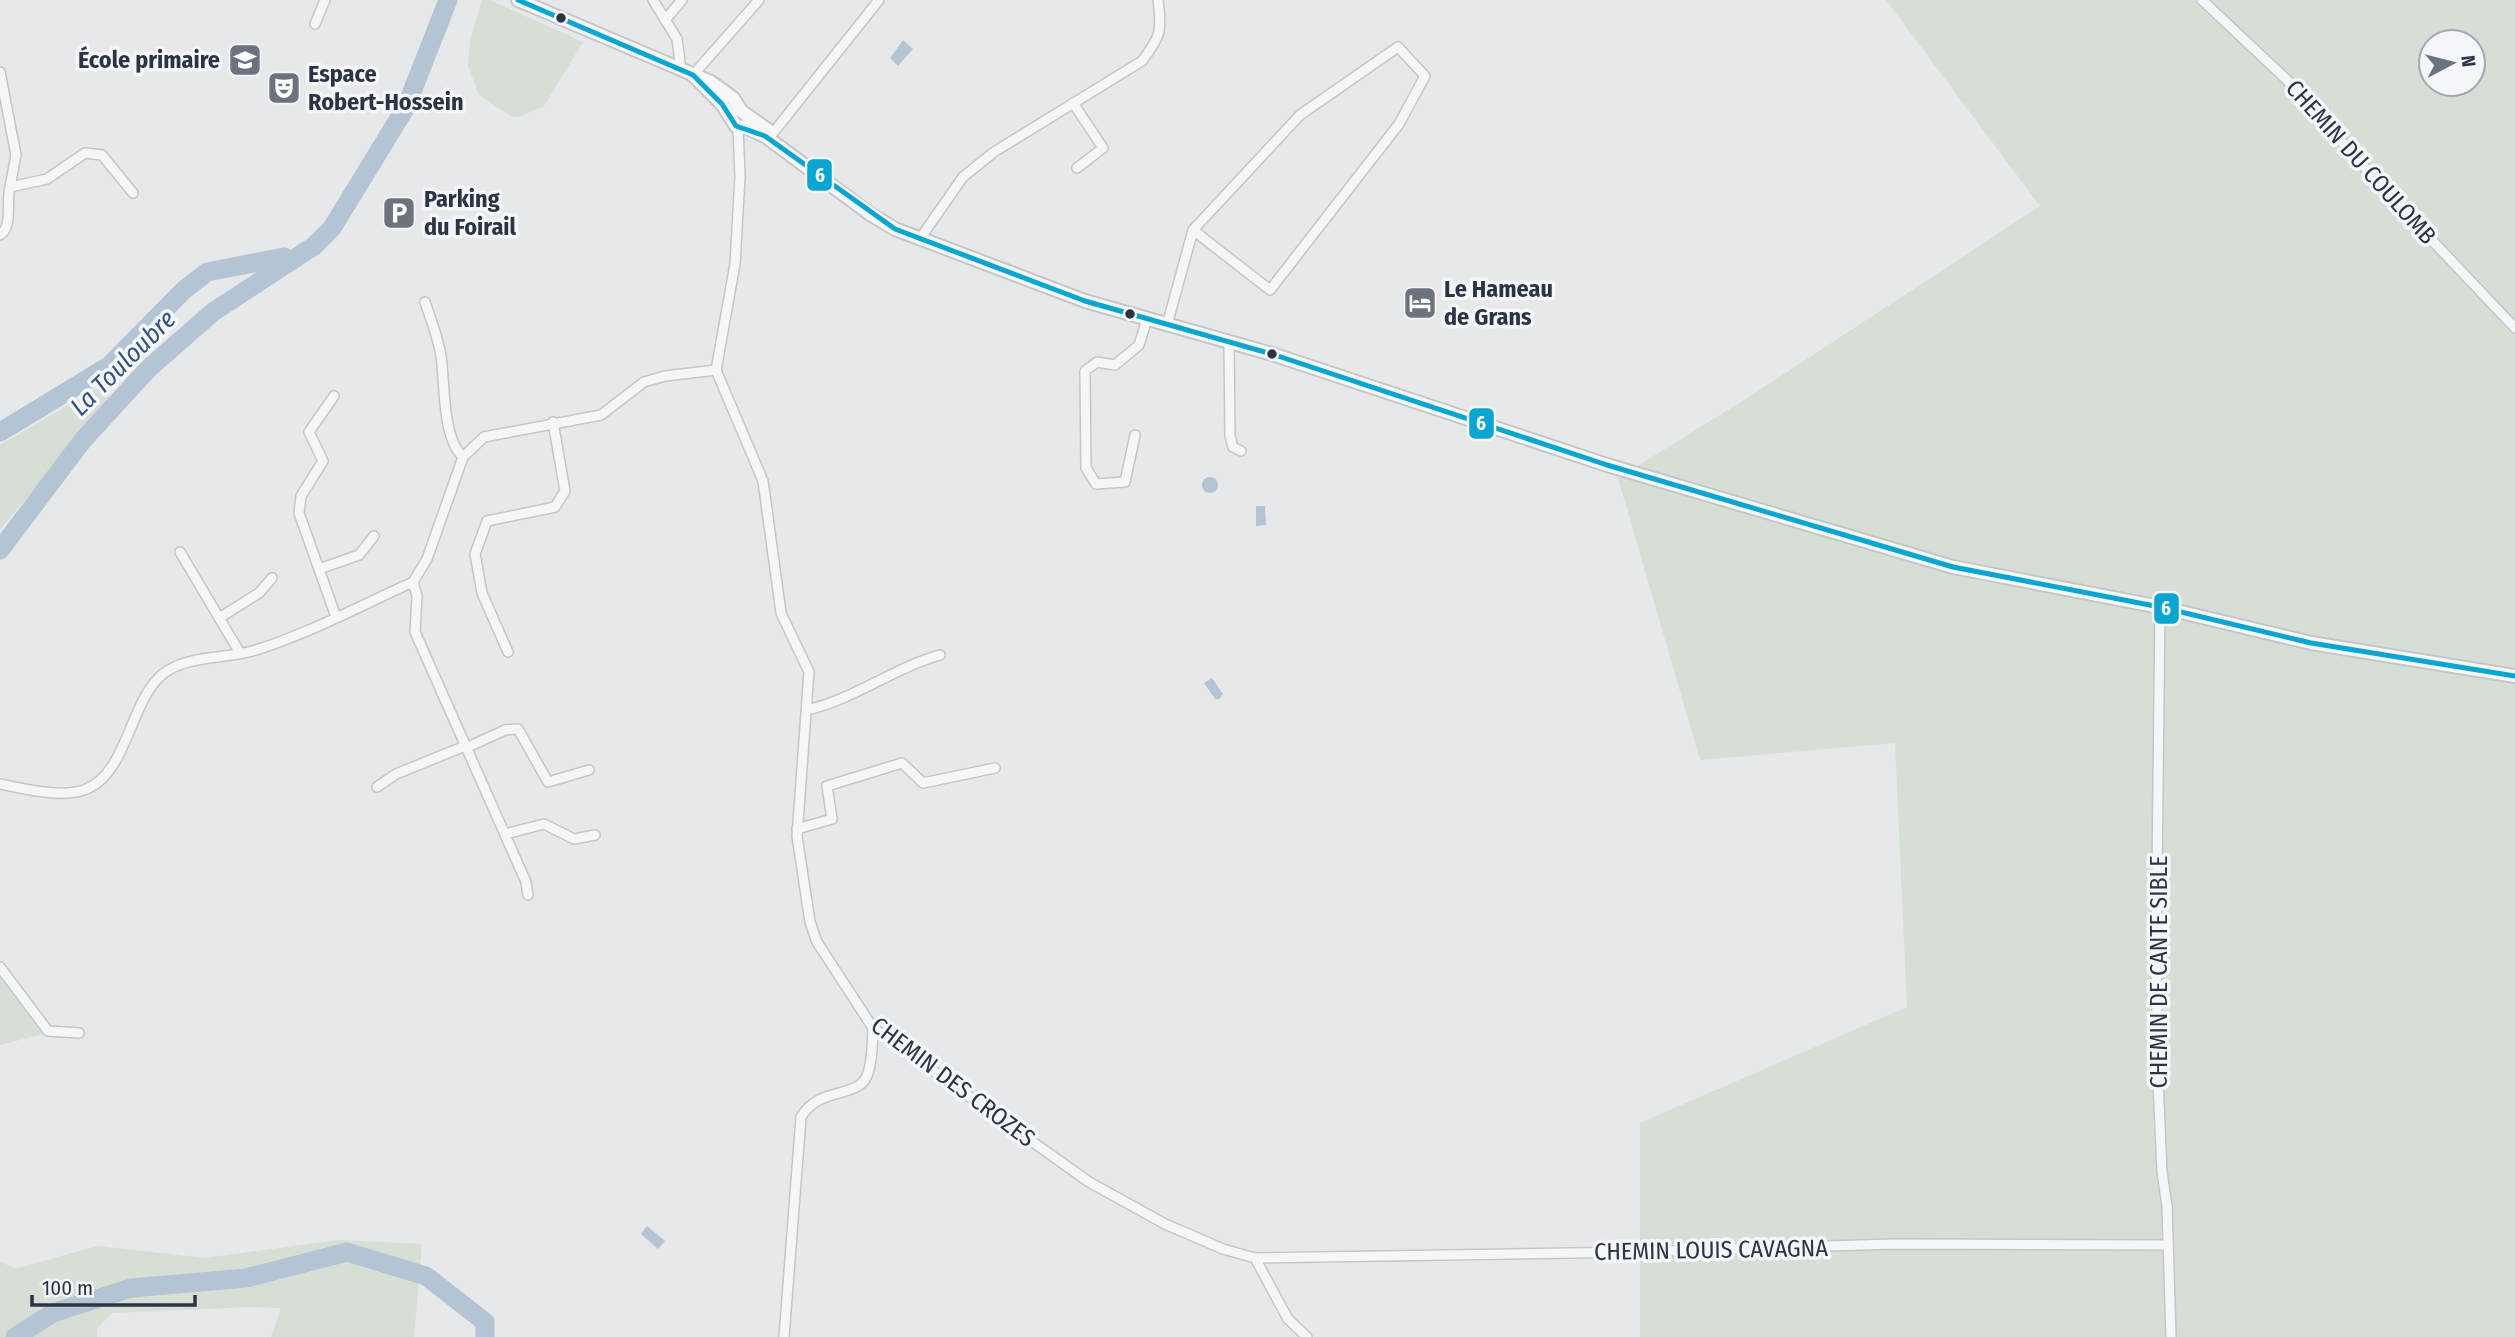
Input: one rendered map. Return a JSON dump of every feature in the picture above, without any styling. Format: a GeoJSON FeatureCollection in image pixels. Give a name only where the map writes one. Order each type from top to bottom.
{"type":"FeatureCollection","features":[{"type":"Feature","properties":{"kind":"street"},"geometry":{"type":"LineString","coordinates":[[315,24],[325,0]]}},
{"type":"Feature","properties":{"kind":"street"},"geometry":{"type":"LineString","coordinates":[[518,0],[687,72],[708,87],[741,120],[870,214],[919,240],[1084,301],[1228,341],[1606,465],[1953,567],[2160,607],[2311,643],[2515,676]]}},
{"type":"Feature","properties":{"kind":"street"},"geometry":{"type":"LineString","coordinates":[[653,0],[680,49],[687,72]]}},
{"type":"Feature","properties":{"kind":"street"},"geometry":{"type":"LineString","coordinates":[[665,20],[682,0]]}},
{"type":"Feature","properties":{"kind":"street"},"geometry":{"type":"LineString","coordinates":[[687,72],[759,0]]}},
{"type":"Feature","properties":{"kind":"street"},"geometry":{"type":"LineString","coordinates":[[773,133],[878,0]]}},
{"type":"Feature","properties":{"kind":"street"},"geometry":{"type":"LineString","coordinates":[[919,240],[963,177],[994,152],[1142,61],[1159,39],[1161,29],[1158,0]]}},
{"type":"Feature","properties":{"kind":"street","name":"CHEMIN DU COULOMB"},"geometry":{"type":"LineString","coordinates":[[2202,0],[2287,80],[2391,197],[2515,327]]}},
{"type":"Feature","properties":{"kind":"street"},"geometry":{"type":"LineString","coordinates":[[1167,325],[1193,230],[1300,115],[1398,47],[1425,76],[1399,124],[1270,290],[1193,230]]}},
{"type":"Feature","properties":{"kind":"street"},"geometry":{"type":"LineString","coordinates":[[0,72],[16,155],[6,200],[8,225],[0,235]]}},
{"type":"Feature","properties":{"kind":"street"},"geometry":{"type":"LineString","coordinates":[[1073,103],[1104,148],[1077,168]]}},
{"type":"Feature","properties":{"kind":"street"},"geometry":{"type":"LineString","coordinates":[[741,120],[773,133],[802,164]]}},
{"type":"Feature","properties":{"kind":"street"},"geometry":{"type":"LineString","coordinates":[[0,785],[46,793],[84,790],[105,778],[151,689],[163,674],[180,665],[256,650],[412,582],[427,559],[463,457],[484,436],[601,415],[645,382],[666,376],[716,370],[735,264],[741,120]]}},
{"type":"Feature","properties":{"kind":"street"},"geometry":{"type":"LineString","coordinates":[[10,187],[47,179],[85,153],[92,152],[102,155],[133,193]]}},
{"type":"Feature","properties":{"kind":"street"},"geometry":{"type":"LineString","coordinates":[[425,302],[441,358],[451,433],[457,452],[463,457]]}},
{"type":"Feature","properties":{"kind":"street"},"geometry":{"type":"LineString","coordinates":[[1135,435],[1125,482],[1096,484],[1086,468],[1085,371],[1097,362],[1115,365],[1139,345],[1147,319]]}},
{"type":"Feature","properties":{"kind":"street"},"geometry":{"type":"LineString","coordinates":[[1228,341],[1231,442],[1241,451]]}},
{"type":"Feature","properties":{"kind":"street","name":"CHEMIN DES CROZES"},"geometry":{"type":"LineString","coordinates":[[716,370],[764,481],[780,613],[809,672],[797,829],[810,922],[817,942],[873,1028],[1089,1182],[1165,1224],[1223,1250],[1255,1258]]}},
{"type":"Feature","properties":{"kind":"street"},"geometry":{"type":"LineString","coordinates":[[334,396],[309,432],[323,461],[301,496],[300,508],[335,617]]}},
{"type":"Feature","properties":{"kind":"street"},"geometry":{"type":"LineString","coordinates":[[508,652],[482,593],[475,554],[487,521],[555,507],[565,491],[553,422]]}},
{"type":"Feature","properties":{"kind":"street"},"geometry":{"type":"LineString","coordinates":[[319,569],[359,555],[374,536]]}},
{"type":"Feature","properties":{"kind":"street"},"geometry":{"type":"LineString","coordinates":[[180,552],[240,653]]}},
{"type":"Feature","properties":{"kind":"street"},"geometry":{"type":"LineString","coordinates":[[219,618],[259,593],[272,578]]}},
{"type":"Feature","properties":{"kind":"street"},"geometry":{"type":"LineString","coordinates":[[412,582],[417,596],[415,632],[526,882],[528,895]]}},
{"type":"Feature","properties":{"kind":"street","name":"CHEMIN DE CANTE SIBLE"},"geometry":{"type":"LineString","coordinates":[[2160,607],[2157,964],[2171,1337]]}},
{"type":"Feature","properties":{"kind":"street"},"geometry":{"type":"LineString","coordinates":[[807,710],[835,703],[898,668],[940,655]]}},
{"type":"Feature","properties":{"kind":"street"},"geometry":{"type":"LineString","coordinates":[[377,787],[396,774],[505,730],[518,729],[548,782],[589,771]]}},
{"type":"Feature","properties":{"kind":"street"},"geometry":{"type":"LineString","coordinates":[[797,829],[832,819],[827,786],[902,763],[923,783],[995,768]]}},
{"type":"Feature","properties":{"kind":"street"},"geometry":{"type":"LineString","coordinates":[[505,834],[544,824],[574,839],[595,835]]}},
{"type":"Feature","properties":{"kind":"street"},"geometry":{"type":"LineString","coordinates":[[0,967],[48,1031],[79,1033]]}},
{"type":"Feature","properties":{"kind":"street"},"geometry":{"type":"LineString","coordinates":[[784,1337],[801,1117],[816,1100],[856,1088],[864,1081],[870,1062],[873,1028]]}},
{"type":"Feature","properties":{"kind":"street","name":"CHEMIN LOUIS CAVAGNA"},"geometry":{"type":"LineString","coordinates":[[1255,1258],[1634,1252],[1894,1244],[2167,1245]]}},
{"type":"Feature","properties":{"kind":"street"},"geometry":{"type":"LineString","coordinates":[[1255,1258],[1288,1319],[1307,1337]]}},
{"type":"Feature","properties":{"kind":"shaded area"},"geometry":{"type":"Polygon","coordinates":[[[482,0],[490,0],[583,42],[544,106],[519,117],[511,116],[479,95],[468,66],[470,40],[482,0]]]}},
{"type":"Feature","properties":{"kind":"shaded area"},"geometry":{"type":"Polygon","coordinates":[[[1886,0],[2515,0],[2515,1337],[1640,1337],[1640,1123],[1907,1007],[1895,743],[1700,760],[1618,478],[1749,397],[2040,206],[1886,0]]]}},
{"type":"Feature","properties":{"kind":"shaded area"},"geometry":{"type":"Polygon","coordinates":[[[98,388],[109,394],[109,401],[0,529],[0,445],[98,388]]]}},
{"type":"Feature","properties":{"kind":"shaded area"},"geometry":{"type":"Polygon","coordinates":[[[0,977],[43,1034],[0,1045],[0,977]]]}},
{"type":"Feature","properties":{"kind":"shaded area"},"geometry":{"type":"Polygon","coordinates":[[[338,1240],[422,1244],[414,1337],[271,1337],[281,1308],[249,1307],[112,1313],[97,1329],[97,1337],[0,1337],[0,1261],[15,1269],[97,1246],[205,1258],[338,1240]]]}},
{"type":"Feature","properties":{"kind":"water"},"geometry":{"type":"Polygon","coordinates":[[[903,40],[913,49],[898,66],[890,58],[903,40]]]}},
{"type":"Feature","properties":{"kind":"water"},"geometry":{"type":"Polygon","coordinates":[[[1210,477],[1218,485],[1210,493],[1202,485],[1210,477]]]}},
{"type":"Feature","properties":{"kind":"water"},"geometry":{"type":"Polygon","coordinates":[[[1256,506],[1265,506],[1266,525],[1256,526],[1256,506]]]}},
{"type":"Feature","properties":{"kind":"water"},"geometry":{"type":"Polygon","coordinates":[[[1212,678],[1223,694],[1219,699],[1215,699],[1204,683],[1212,678]]]}},
{"type":"Feature","properties":{"kind":"water"},"geometry":{"type":"Polygon","coordinates":[[[647,1226],[665,1241],[658,1249],[641,1234],[647,1226]]]}},
{"type":"Feature","properties":{"kind":"waterway","name":"La Touloubre"},"geometry":{"type":"LineString","coordinates":[[0,550],[83,440],[148,369],[213,312],[314,246],[332,228],[406,107],[448,0]]}},
{"type":"Feature","properties":{"kind":"waterway","name":"La Touloubre"},"geometry":{"type":"LineString","coordinates":[[0,432],[109,366],[184,290],[207,272],[284,257]]}},
{"type":"Feature","properties":{"kind":"waterway","name":"La Touloubre"},"geometry":{"type":"LineString","coordinates":[[15,1337],[53,1313],[131,1288],[246,1278],[347,1252],[426,1276],[485,1322],[485,1337]]}},
{"type":"Feature","properties":{"kind":"transit line","name":"6"},"geometry":{"type":"LineString","coordinates":[[518,0],[693,75],[722,104],[736,126],[765,136],[895,229],[1085,301],[1272,354],[1607,465],[1953,567],[2160,607],[2311,643],[2515,676]]}},
{"type":"Feature","properties":{"kind":"place","name":"École primaire"},"geometry":{"type":"Point","coordinates":[245,60]}},
{"type":"Feature","properties":{"kind":"place","name":"Espace Robert-Hossein"},"geometry":{"type":"Point","coordinates":[284,88]}},
{"type":"Feature","properties":{"kind":"place","name":"Parking du Foirail"},"geometry":{"type":"Point","coordinates":[399,213]}},
{"type":"Feature","properties":{"kind":"place","name":"Le Hameau de Grans"},"geometry":{"type":"Point","coordinates":[1420,303]}}]}
